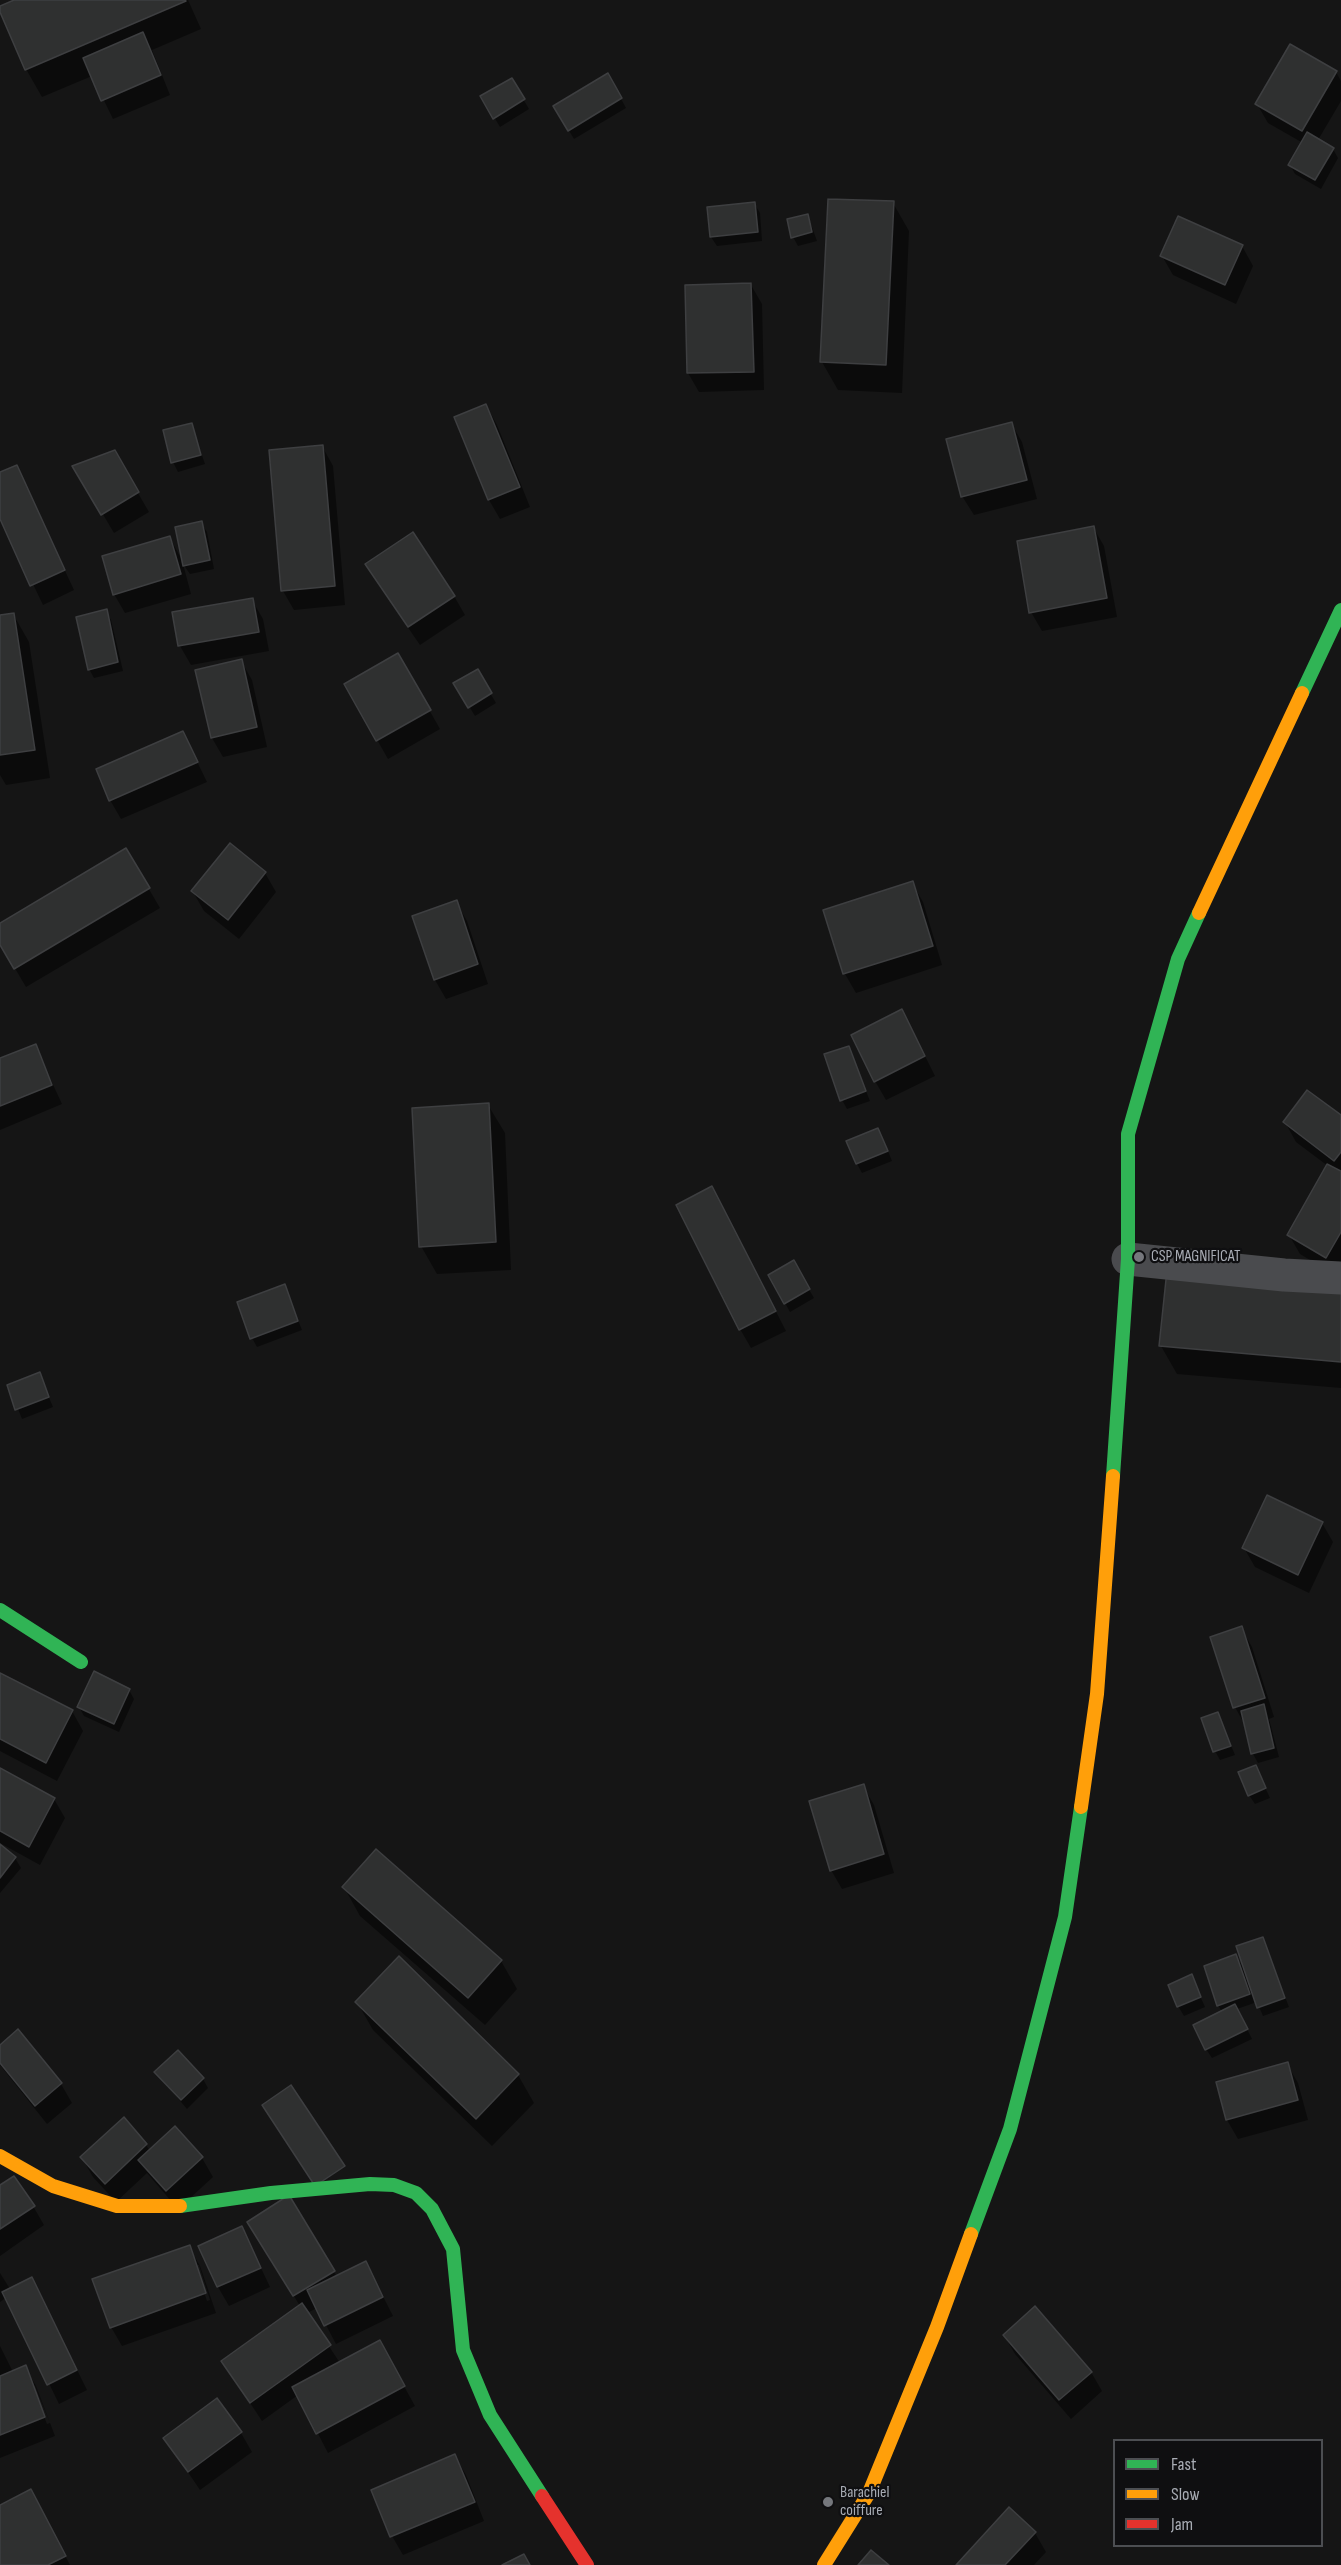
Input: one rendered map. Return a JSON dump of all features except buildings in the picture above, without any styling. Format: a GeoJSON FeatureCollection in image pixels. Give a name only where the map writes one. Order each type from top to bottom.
{"type":"FeatureCollection","features":[{"type":"Feature","properties":{"kind":"street"},"geometry":{"type":"LineString","coordinates":[[824,2565],[869,2493],[938,2327],[1010,2129],[1065,1917],[1097,1694],[1128,1259],[1128,1134],[1178,959],[1341,610]]}},
{"type":"Feature","properties":{"kind":"street"},"geometry":{"type":"LineString","coordinates":[[1128,1259],[1284,1275],[1341,1278]]}},
{"type":"Feature","properties":{"kind":"street"},"geometry":{"type":"LineString","coordinates":[[0,1610],[81,1662]]}},
{"type":"Feature","properties":{"kind":"street"},"geometry":{"type":"LineString","coordinates":[[0,2156],[52,2186],[117,2206],[183,2206],[271,2193],[370,2184],[394,2185],[416,2193],[432,2209],[453,2250],[463,2350],[490,2415],[587,2565]]}},
{"type":"Feature","properties":{"kind":"traffic: fast"},"geometry":{"type":"LineString","coordinates":[[1302,693],[1341,610]]}},
{"type":"Feature","properties":{"kind":"traffic: fast"},"geometry":{"type":"LineString","coordinates":[[1113,1476],[1128,1259],[1128,1134],[1178,959],[1199,913]]}},
{"type":"Feature","properties":{"kind":"traffic: fast"},"geometry":{"type":"LineString","coordinates":[[0,1610],[81,1662]]}},
{"type":"Feature","properties":{"kind":"traffic: fast"},"geometry":{"type":"LineString","coordinates":[[971,2234],[1010,2129],[1065,1917],[1081,1807]]}},
{"type":"Feature","properties":{"kind":"traffic: fast"},"geometry":{"type":"LineString","coordinates":[[180,2206],[271,2193],[370,2184],[394,2185],[416,2193],[432,2209],[453,2249],[463,2350],[490,2415],[542,2496]]}},
{"type":"Feature","properties":{"kind":"traffic: slow"},"geometry":{"type":"LineString","coordinates":[[1199,913],[1302,693]]}},
{"type":"Feature","properties":{"kind":"traffic: slow"},"geometry":{"type":"LineString","coordinates":[[1081,1807],[1097,1694],[1113,1476]]}},
{"type":"Feature","properties":{"kind":"traffic: slow"},"geometry":{"type":"LineString","coordinates":[[0,2156],[53,2186],[117,2206],[180,2206]]}},
{"type":"Feature","properties":{"kind":"traffic: slow"},"geometry":{"type":"LineString","coordinates":[[824,2565],[869,2493],[937,2327],[971,2234]]}},
{"type":"Feature","properties":{"kind":"traffic: jam"},"geometry":{"type":"LineString","coordinates":[[542,2496],[587,2565]]}},
{"type":"Feature","properties":{"kind":"place","name":"CSP MAGNIFICAT"},"geometry":{"type":"Point","coordinates":[1139,1257]}},
{"type":"Feature","properties":{"kind":"place","name":"Barachiel coiffure"},"geometry":{"type":"Point","coordinates":[828,2502]}}]}
